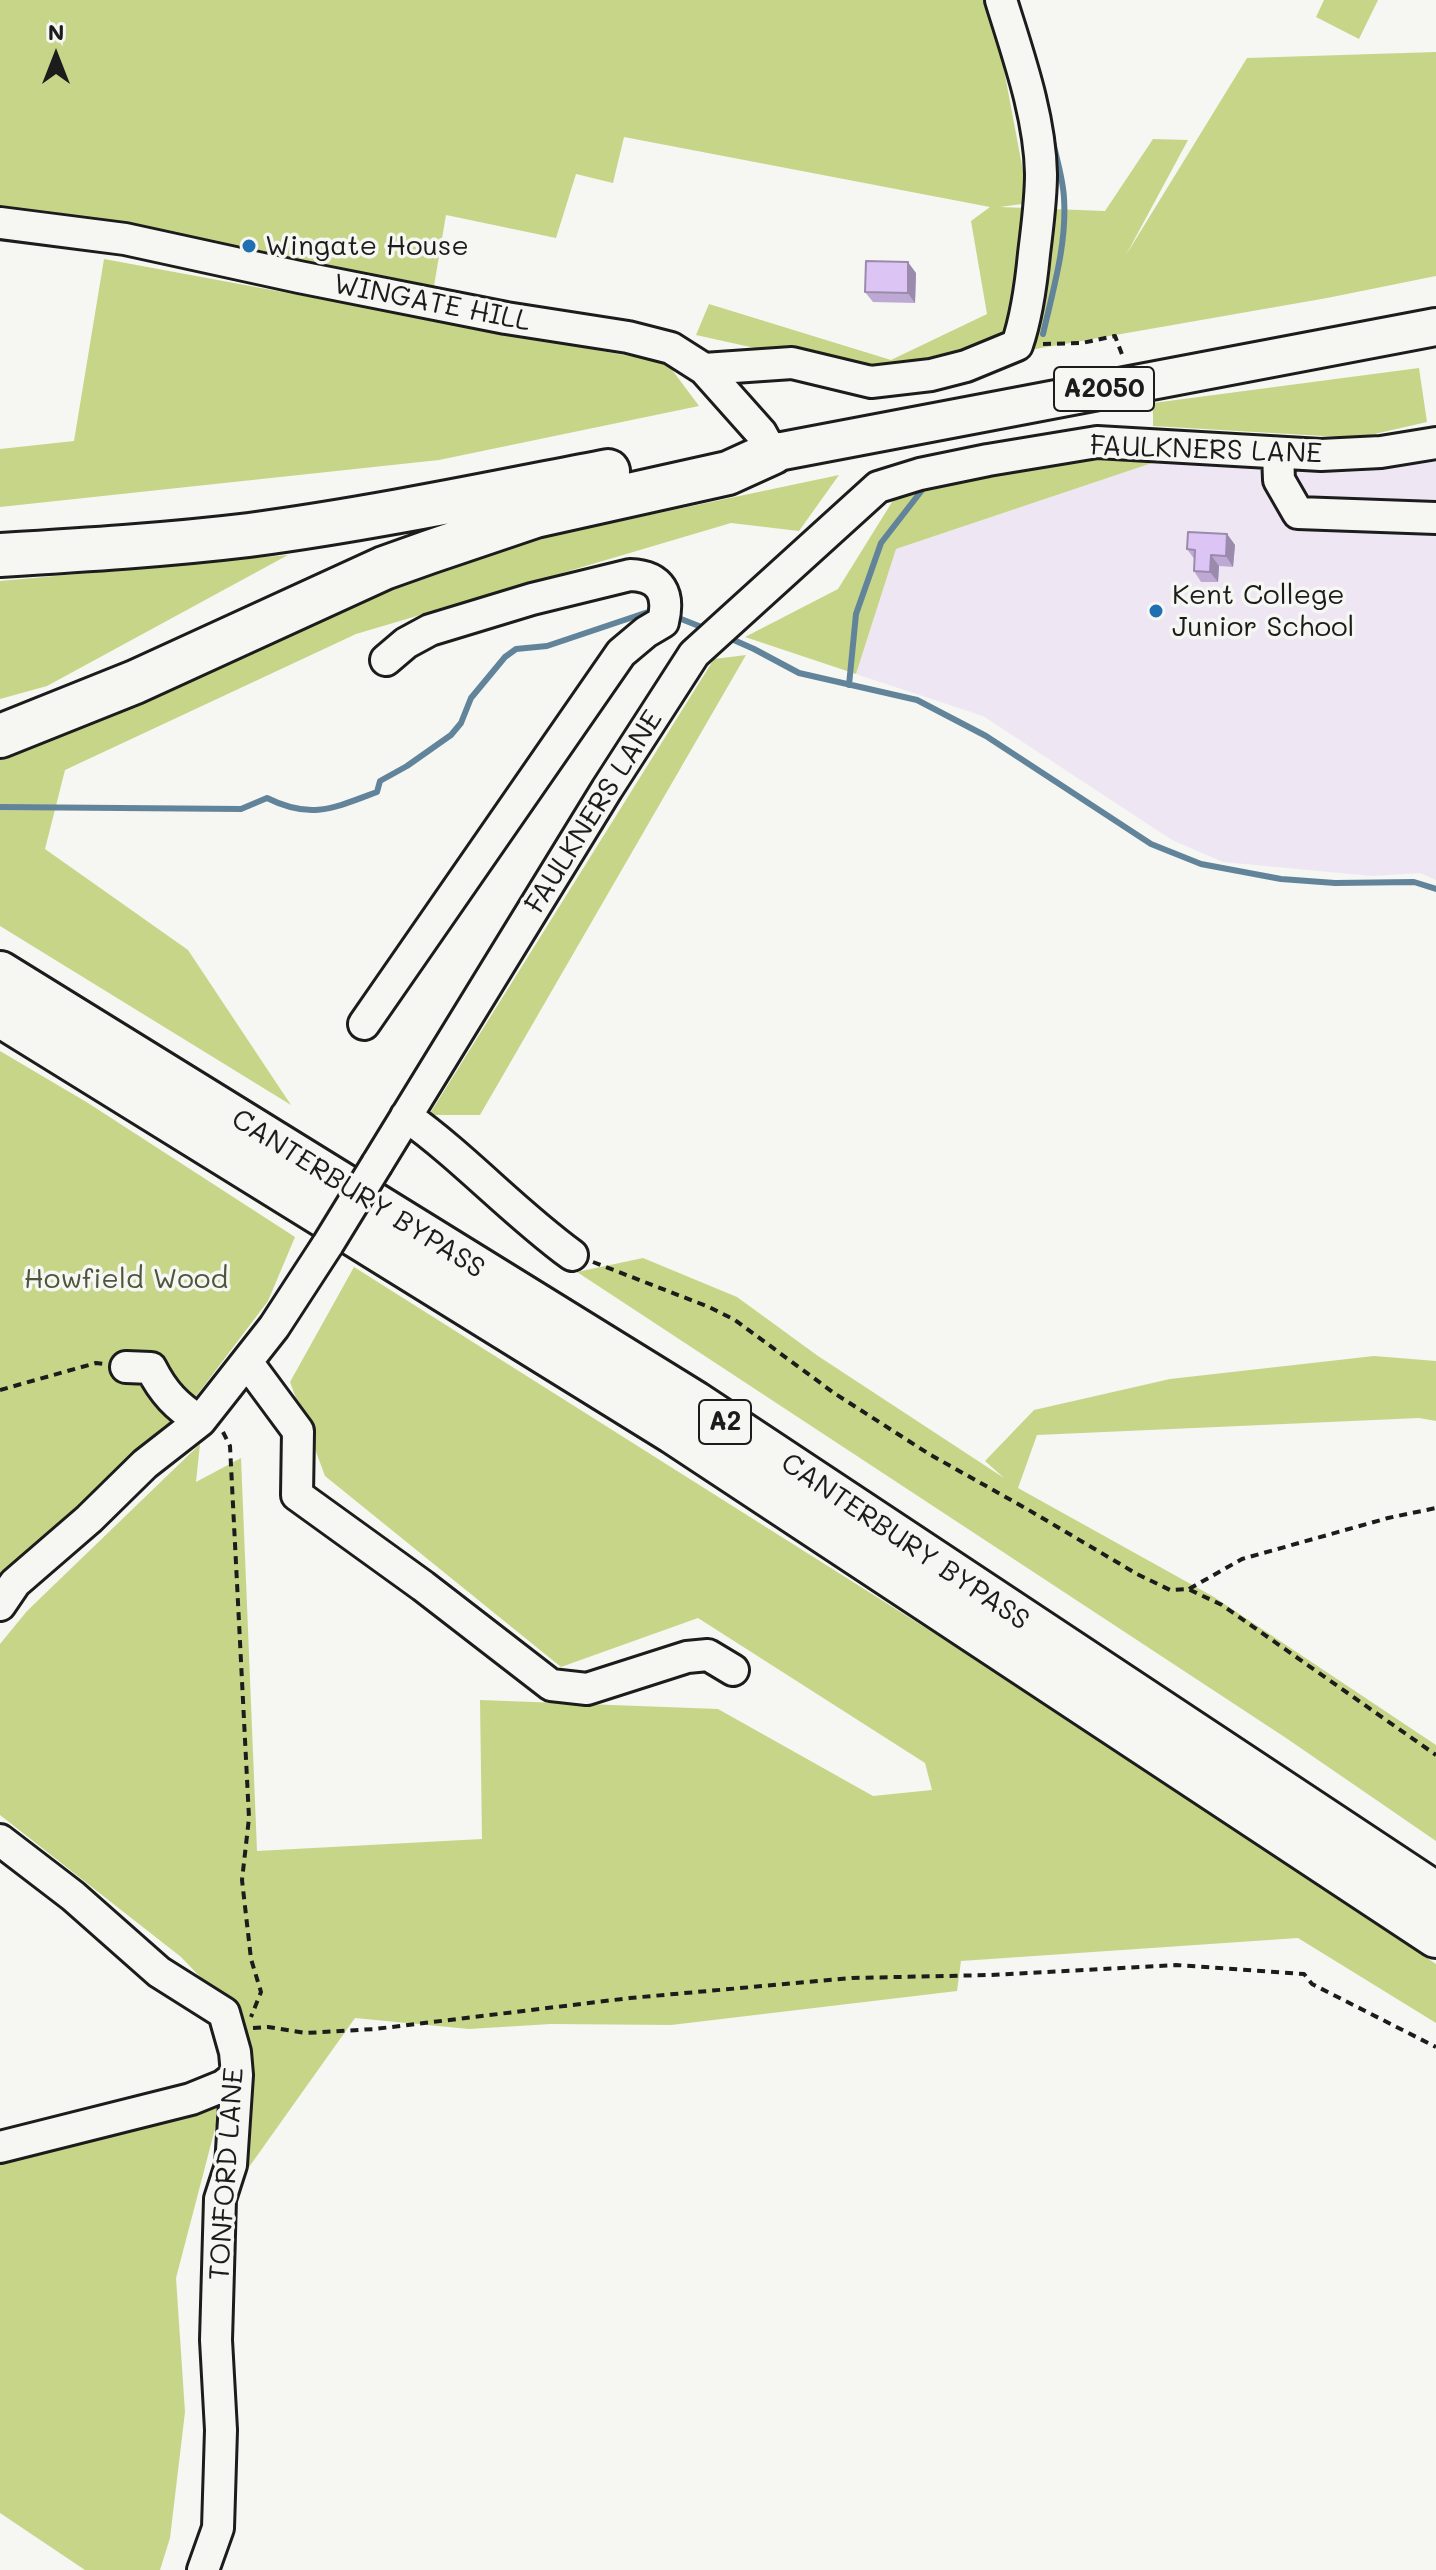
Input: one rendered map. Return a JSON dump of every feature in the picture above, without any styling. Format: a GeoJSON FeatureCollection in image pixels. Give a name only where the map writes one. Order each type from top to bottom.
{"type":"FeatureCollection","features":[{"type":"Feature","properties":{"kind":"highway"},"geometry":{"type":"LineString","coordinates":[[0,555],[95,550],[249,535],[412,509],[722,449],[772,453]]}},
{"type":"Feature","properties":{"kind":"highway"},"geometry":{"type":"LineString","coordinates":[[0,736],[135,682],[414,557],[535,516],[728,473],[772,453]]}},
{"type":"Feature","properties":{"kind":"highway","name":"CANTERBURY BYPASS"},"geometry":{"type":"LineString","coordinates":[[0,973],[695,1403],[1436,1894]]}},
{"type":"Feature","properties":{"kind":"highway","name":"CANTERBURY BYPASS"},"geometry":{"type":"LineString","coordinates":[[0,1015],[673,1432],[1436,1936]]}},
{"type":"Feature","properties":{"kind":"main road","name":"A2050"},"geometry":{"type":"LineString","coordinates":[[772,453],[1436,327]]}},
{"type":"Feature","properties":{"kind":"street"},"geometry":{"type":"LineString","coordinates":[[704,369],[792,363],[871,382],[931,375],[966,366],[1017,345],[1024,326],[1033,267],[1041,172],[1025,84],[1001,0]]}},
{"type":"Feature","properties":{"kind":"street","name":"WINGATE HILL"},"geometry":{"type":"LineString","coordinates":[[0,223],[125,239],[299,277],[492,315],[628,337],[671,348],[704,369],[761,433],[772,453]]}},
{"type":"Feature","properties":{"kind":"street","name":"FAULKNERS LANE"},"geometry":{"type":"LineString","coordinates":[[0,1605],[15,1583],[89,1519],[145,1464],[200,1421],[247,1362],[274,1327],[328,1244],[607,789],[709,640],[878,487],[920,474],[1050,448],[1097,442],[1321,455],[1381,452],[1436,443]]}},
{"type":"Feature","properties":{"kind":"street"},"geometry":{"type":"LineString","coordinates":[[1278,453],[1279,480],[1298,513],[1436,518]]}},
{"type":"Feature","properties":{"kind":"street"},"geometry":{"type":"LineString","coordinates":[[364,1024],[621,653],[664,617],[666,599],[655,582],[645,575],[630,575],[532,599],[430,630],[406,643],[386,660]]}},
{"type":"Feature","properties":{"kind":"street"},"geometry":{"type":"LineString","coordinates":[[664,617],[709,640]]}},
{"type":"Feature","properties":{"kind":"street"},"geometry":{"type":"LineString","coordinates":[[406,1116],[436,1137],[538,1231],[572,1255]]}},
{"type":"Feature","properties":{"kind":"street"},"geometry":{"type":"LineString","coordinates":[[247,1362],[298,1431],[297,1495],[423,1586],[551,1685],[587,1689],[687,1657],[708,1655],[733,1670]]}},
{"type":"Feature","properties":{"kind":"street"},"geometry":{"type":"LineString","coordinates":[[126,1367],[151,1368],[161,1388],[182,1410],[200,1421]]}},
{"type":"Feature","properties":{"kind":"street","name":"TONFORD LANE"},"geometry":{"type":"LineString","coordinates":[[0,1840],[73,1896],[159,1972],[224,2013],[236,2064],[231,2165],[220,2199],[216,2340],[221,2430],[218,2528],[203,2570]]}},
{"type":"Feature","properties":{"kind":"street"},"geometry":{"type":"LineString","coordinates":[[0,2147],[191,2099],[223,2086],[236,2064]]}},
{"type":"Feature","properties":{"kind":"street"},"geometry":{"type":"LineString","coordinates":[[218,2528],[225,2570]]}},
{"type":"Feature","properties":{"kind":"path"},"geometry":{"type":"LineString","coordinates":[[572,1255],[709,1307],[735,1320],[834,1393],[929,1454],[1170,1590],[1188,1589],[1242,1559],[1388,1518],[1436,1508]]}},
{"type":"Feature","properties":{"kind":"path"},"geometry":{"type":"LineString","coordinates":[[0,1390],[96,1363],[126,1367]]}},
{"type":"Feature","properties":{"kind":"path"},"geometry":{"type":"LineString","coordinates":[[200,1421],[221,1428],[230,1446],[249,1818],[242,1880],[251,1959],[261,1992],[236,2064]]}},
{"type":"Feature","properties":{"kind":"path"},"geometry":{"type":"LineString","coordinates":[[1188,1589],[1222,1605],[1436,1755]]}},
{"type":"Feature","properties":{"kind":"path"},"geometry":{"type":"LineString","coordinates":[[236,2064],[251,2028],[268,2027],[306,2033],[375,2029],[630,1998],[842,1979],[1176,1965],[1304,1974],[1312,1984],[1436,2047]]}},
{"type":"Feature","properties":{"kind":"shaded area","name":"Kent College Junior School"},"geometry":{"type":"Polygon","coordinates":[[[1158,461],[1355,472],[1436,462],[1436,880],[1420,873],[1372,876],[1223,862],[1172,840],[983,716],[856,674],[896,549],[1158,461]]]}},
{"type":"Feature","properties":{"kind":"green space"},"geometry":{"type":"Polygon","coordinates":[[[0,0],[983,0],[999,43],[1029,203],[1000,207],[1105,211],[1153,139],[1188,140],[1126,255],[1247,58],[1436,52],[1436,276],[881,376],[696,335],[709,304],[891,360],[987,314],[971,221],[990,207],[624,137],[613,183],[576,174],[556,238],[446,215],[434,286],[0,207],[0,0]]]}},
{"type":"Feature","properties":{"kind":"green space"},"geometry":{"type":"Polygon","coordinates":[[[1324,0],[1378,0],[1359,39],[1316,17],[1324,0]]]}},
{"type":"Feature","properties":{"kind":"green space"},"geometry":{"type":"Polygon","coordinates":[[[104,259],[667,363],[699,406],[439,460],[0,507],[0,449],[74,441],[104,259]]]}},
{"type":"Feature","properties":{"kind":"green space"},"geometry":{"type":"Polygon","coordinates":[[[1419,368],[1427,422],[1357,438],[1153,426],[1153,403],[1419,368]]]}},
{"type":"Feature","properties":{"kind":"green space"},"geometry":{"type":"Polygon","coordinates":[[[1090,453],[1158,461],[896,549],[856,674],[745,637],[838,589],[897,494],[1090,453]]]}},
{"type":"Feature","properties":{"kind":"green space"},"geometry":{"type":"Polygon","coordinates":[[[839,475],[799,531],[731,523],[356,634],[65,770],[45,849],[188,950],[291,1105],[0,926],[0,759],[346,606],[545,537],[839,475]]]}},
{"type":"Feature","properties":{"kind":"green space"},"geometry":{"type":"Polygon","coordinates":[[[288,555],[47,686],[0,699],[0,581],[288,555]]]}},
{"type":"Feature","properties":{"kind":"green space"},"geometry":{"type":"Polygon","coordinates":[[[746,655],[480,1115],[429,1115],[714,659],[746,655]]]}},
{"type":"Feature","properties":{"kind":"green space","name":"Howfield Wood"},"geometry":{"type":"Polygon","coordinates":[[[0,1051],[88,1103],[295,1237],[268,1301],[145,1464],[0,1605],[0,1051]]]}},
{"type":"Feature","properties":{"kind":"green space"},"geometry":{"type":"Polygon","coordinates":[[[643,1258],[737,1297],[818,1356],[1004,1478],[985,1461],[1034,1410],[1170,1379],[1374,1356],[1436,1361],[1436,1421],[1419,1418],[1037,1435],[1018,1488],[1214,1597],[1436,1745],[1436,1841],[1286,1738],[577,1272],[643,1258]]]}},
{"type":"Feature","properties":{"kind":"green space"},"geometry":{"type":"Polygon","coordinates":[[[354,1267],[956,1647],[1436,1964],[1436,2023],[1298,1938],[961,1961],[957,1991],[671,2025],[551,2024],[469,2029],[355,2018],[232,2191],[234,2012],[181,1957],[0,1815],[0,1644],[27,1611],[200,1444],[196,1482],[241,1458],[257,1851],[482,1839],[480,1700],[718,1709],[873,1796],[932,1790],[925,1763],[698,1618],[561,1667],[325,1476],[290,1382],[354,1267]]]}},
{"type":"Feature","properties":{"kind":"green space"},"geometry":{"type":"Polygon","coordinates":[[[222,2102],[176,2278],[185,2412],[170,2538],[160,2570],[85,2570],[0,2513],[0,2163],[222,2102]]]}},
{"type":"Feature","properties":{"kind":"building"},"geometry":{"type":"Polygon","coordinates":[[[866,261],[908,262],[908,293],[865,292],[866,261]]]}},
{"type":"Feature","properties":{"kind":"building"},"geometry":{"type":"Polygon","coordinates":[[[1188,532],[1227,534],[1226,556],[1211,555],[1210,572],[1194,571],[1195,550],[1187,549],[1188,532]]]}},
{"type":"Feature","properties":{"kind":"waterway"},"geometry":{"type":"LineString","coordinates":[[1043,334],[1058,267],[1064,215],[1062,184],[1053,142]]}},
{"type":"Feature","properties":{"kind":"waterway"},"geometry":{"type":"LineString","coordinates":[[849,685],[856,614],[881,543],[926,485]]}},
{"type":"Feature","properties":{"kind":"waterway"},"geometry":{"type":"LineString","coordinates":[[0,807],[241,809],[267,798],[297,809],[335,807],[377,792],[380,781],[451,735],[461,723],[471,698],[505,657],[516,649],[547,646],[657,609]]}},
{"type":"Feature","properties":{"kind":"waterway"},"geometry":{"type":"LineString","coordinates":[[671,615],[709,630]]}},
{"type":"Feature","properties":{"kind":"waterway"},"geometry":{"type":"LineString","coordinates":[[727,637],[799,673],[917,700],[986,736],[1151,844],[1201,864],[1281,879],[1335,883],[1414,882],[1436,889]]}},
{"type":"Feature","properties":{"kind":"place","name":"Wingate House"},"geometry":{"type":"Point","coordinates":[249,246]}},
{"type":"Feature","properties":{"kind":"place","name":"Kent College Junior School"},"geometry":{"type":"Point","coordinates":[1156,611]}}]}
